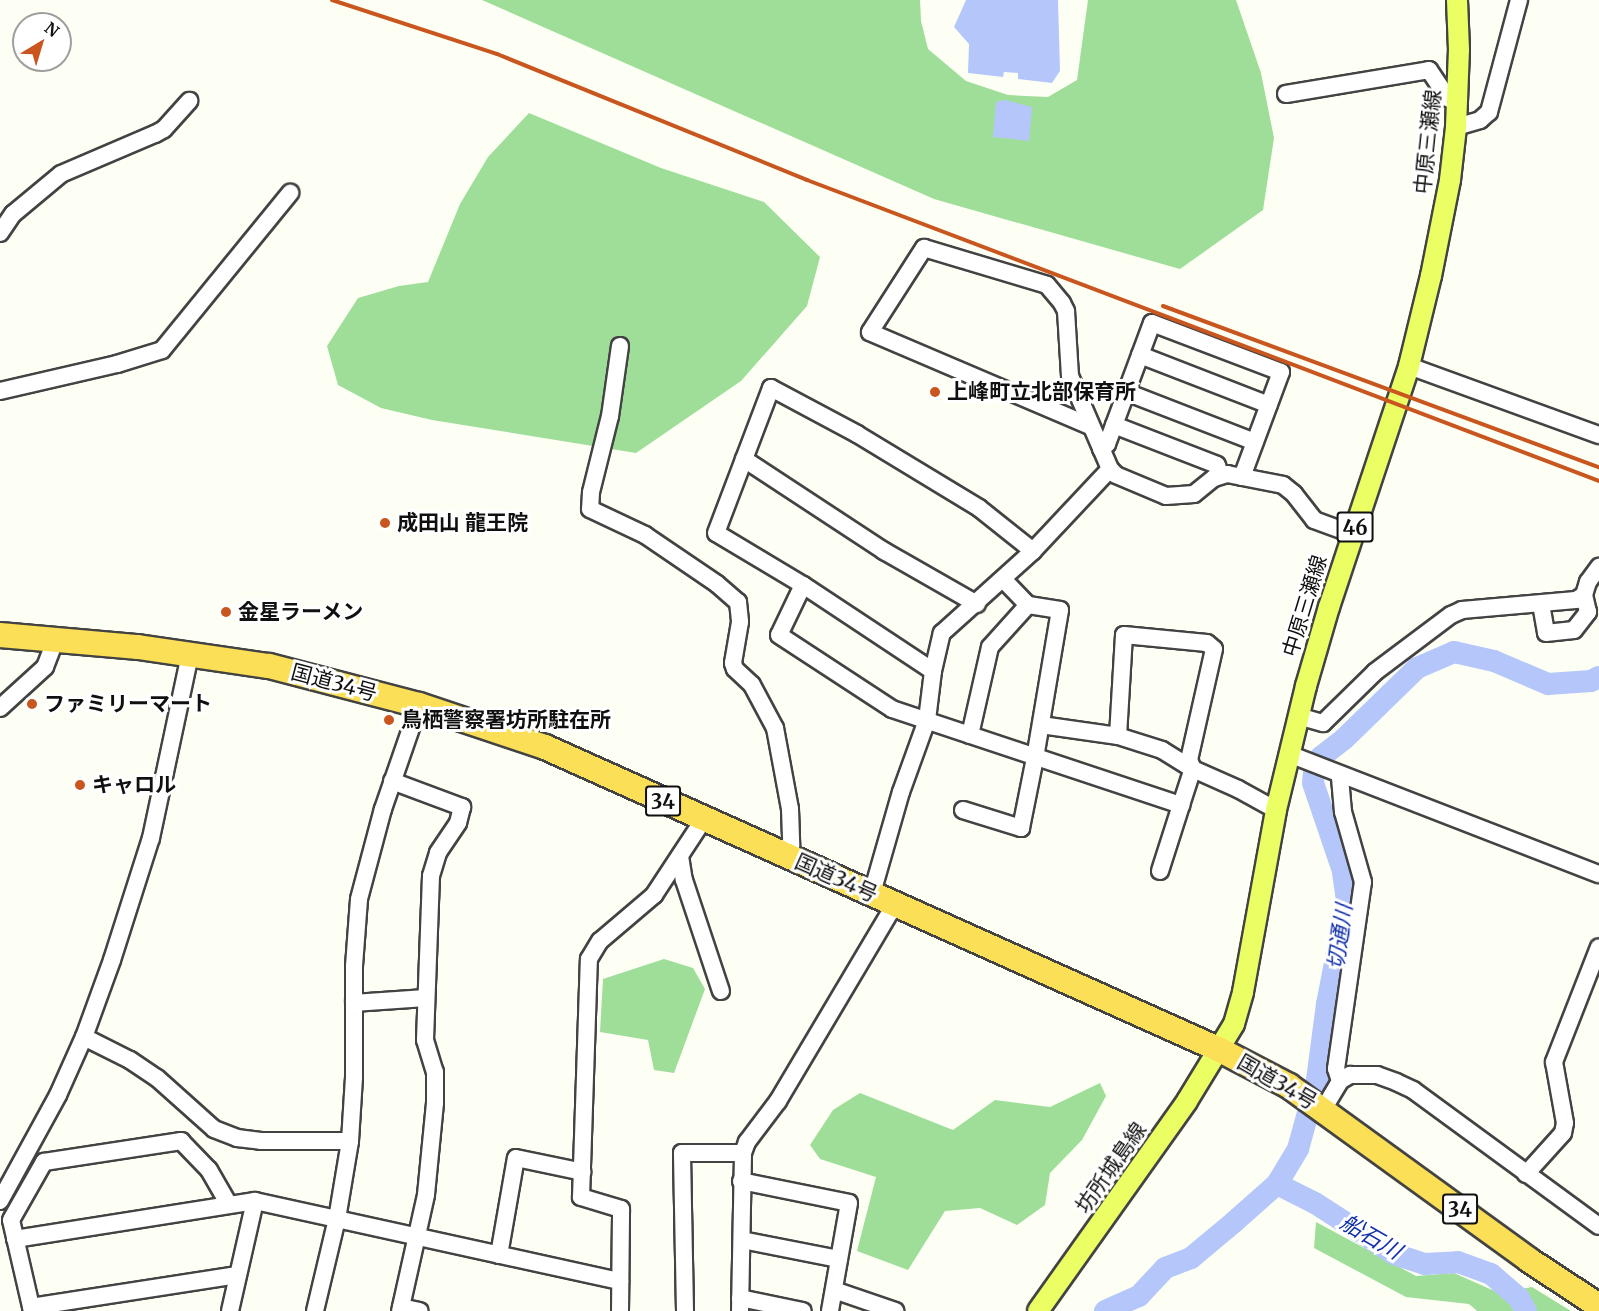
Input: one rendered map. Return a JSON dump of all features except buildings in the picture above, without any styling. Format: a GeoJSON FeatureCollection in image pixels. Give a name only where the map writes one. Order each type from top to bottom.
{"type":"FeatureCollection","features":[{"type":"Feature","properties":{"kind":"highway","name":"国道34号"},"geometry":{"type":"LineString","coordinates":[[0,635],[190,654],[269,666],[419,705],[545,747],[1218,1049],[1290,1086],[1324,1108],[1528,1260],[1599,1306]]}},
{"type":"Feature","properties":{"kind":"main road","name":"中原三瀬線"},"geometry":{"type":"LineString","coordinates":[[1218,1049],[1234,1024],[1243,992],[1276,810],[1298,716],[1352,534],[1409,366],[1436,255],[1450,180],[1456,127],[1460,50],[1457,0]]}},
{"type":"Feature","properties":{"kind":"main road","name":"坊所城島線"},"geometry":{"type":"LineString","coordinates":[[1038,1311],[1187,1101],[1218,1049]]}},
{"type":"Feature","properties":{"kind":"street"},"geometry":{"type":"LineString","coordinates":[[1456,127],[1480,120],[1489,112],[1518,0]]}},
{"type":"Feature","properties":{"kind":"street"},"geometry":{"type":"LineString","coordinates":[[1286,94],[1429,70],[1448,98],[1457,103]]}},
{"type":"Feature","properties":{"kind":"street"},"geometry":{"type":"LineString","coordinates":[[0,233],[13,214],[61,174],[164,129],[189,101]]}},
{"type":"Feature","properties":{"kind":"street"},"geometry":{"type":"LineString","coordinates":[[0,391],[117,364],[162,350],[290,193]]}},
{"type":"Feature","properties":{"kind":"street"},"geometry":{"type":"LineString","coordinates":[[1090,426],[870,332],[924,248],[1047,285],[1066,311],[1070,376],[1090,426],[1110,469],[1116,475],[1166,496],[1194,494],[1220,475],[1242,477],[1289,488],[1314,520],[1352,534]]}},
{"type":"Feature","properties":{"kind":"street"},"geometry":{"type":"LineString","coordinates":[[1101,449],[1107,444],[1152,323],[1281,372],[1242,477]]}},
{"type":"Feature","properties":{"kind":"street"},"geometry":{"type":"LineString","coordinates":[[620,346],[610,416],[591,492],[590,509],[645,535],[717,584],[738,602],[740,622],[733,663],[735,669],[752,686],[775,728],[790,809],[791,846],[787,856]]}},
{"type":"Feature","properties":{"kind":"street"},"geometry":{"type":"LineString","coordinates":[[1140,355],[1269,405]]}},
{"type":"Feature","properties":{"kind":"street"},"geometry":{"type":"LineString","coordinates":[[1409,366],[1597,434]]}},
{"type":"Feature","properties":{"kind":"street"},"geometry":{"type":"LineString","coordinates":[[933,671],[803,585],[716,533],[771,388],[857,434],[979,508],[1033,551]]}},
{"type":"Feature","properties":{"kind":"street"},"geometry":{"type":"LineString","coordinates":[[1126,392],[1255,442]]}},
{"type":"Feature","properties":{"kind":"street"},"geometry":{"type":"LineString","coordinates":[[1114,425],[1217,465],[1220,475]]}},
{"type":"Feature","properties":{"kind":"street"},"geometry":{"type":"LineString","coordinates":[[744,459],[884,551],[977,604]]}},
{"type":"Feature","properties":{"kind":"street"},"geometry":{"type":"LineString","coordinates":[[872,894],[901,792],[927,720],[933,671],[942,633],[977,604],[1033,551],[1110,469]]}},
{"type":"Feature","properties":{"kind":"street"},"geometry":{"type":"LineString","coordinates":[[1541,604],[1546,633],[1574,630],[1588,612],[1584,595],[1588,582],[1599,567]]}},
{"type":"Feature","properties":{"kind":"street"},"geometry":{"type":"LineString","coordinates":[[963,810],[1021,828],[1041,725],[1060,610],[1029,605],[1003,579]]}},
{"type":"Feature","properties":{"kind":"street"},"geometry":{"type":"LineString","coordinates":[[803,585],[779,635],[892,709],[1181,805]]}},
{"type":"Feature","properties":{"kind":"street"},"geometry":{"type":"LineString","coordinates":[[1298,716],[1323,723],[1375,672],[1451,615],[1462,610],[1576,600],[1584,595]]}},
{"type":"Feature","properties":{"kind":"street"},"geometry":{"type":"LineString","coordinates":[[970,735],[990,646],[1029,605]]}},
{"type":"Feature","properties":{"kind":"street"},"geometry":{"type":"LineString","coordinates":[[1118,736],[1124,635],[1207,643],[1214,649],[1189,760],[1193,769],[1160,871]]}},
{"type":"Feature","properties":{"kind":"street"},"geometry":{"type":"LineString","coordinates":[[0,708],[45,667],[56,639]]}},
{"type":"Feature","properties":{"kind":"street"},"geometry":{"type":"LineString","coordinates":[[0,1201],[58,1095],[84,1037],[151,838],[190,654]]}},
{"type":"Feature","properties":{"kind":"street"},"geometry":{"type":"LineString","coordinates":[[315,1311],[337,1219],[350,1141],[359,899],[392,782],[419,705]]}},
{"type":"Feature","properties":{"kind":"street"},"geometry":{"type":"LineString","coordinates":[[1041,725],[1118,736],[1161,750],[1193,769],[1238,789],[1276,810]]}},
{"type":"Feature","properties":{"kind":"street"},"geometry":{"type":"LineString","coordinates":[[1289,754],[1599,874]]}},
{"type":"Feature","properties":{"kind":"street"},"geometry":{"type":"LineString","coordinates":[[1340,774],[1343,812],[1363,882],[1336,1069],[1340,1081]]}},
{"type":"Feature","properties":{"kind":"street"},"geometry":{"type":"LineString","coordinates":[[392,782],[462,807],[458,824],[438,853],[431,876],[429,982],[425,998],[425,1040],[435,1072],[435,1103],[427,1185],[401,1309],[420,1311]]}},
{"type":"Feature","properties":{"kind":"street"},"geometry":{"type":"LineString","coordinates":[[620,1311],[621,1209],[581,1197],[589,959],[600,941],[654,896],[704,819]]}},
{"type":"Feature","properties":{"kind":"street"},"geometry":{"type":"LineString","coordinates":[[680,856],[684,880],[721,991]]}},
{"type":"Feature","properties":{"kind":"street"},"geometry":{"type":"LineString","coordinates":[[803,1311],[740,1305],[743,1153],[747,1142],[778,1101],[895,904]]}},
{"type":"Feature","properties":{"kind":"street"},"geometry":{"type":"LineString","coordinates":[[1526,1174],[1563,1133],[1565,1123],[1554,1062],[1599,947]]}},
{"type":"Feature","properties":{"kind":"street"},"geometry":{"type":"LineString","coordinates":[[354,1003],[425,998]]}},
{"type":"Feature","properties":{"kind":"street"},"geometry":{"type":"LineString","coordinates":[[84,1037],[130,1060],[157,1078],[214,1129],[237,1138],[261,1142],[350,1141]]}},
{"type":"Feature","properties":{"kind":"street"},"geometry":{"type":"LineString","coordinates":[[1324,1108],[1340,1081],[1350,1075],[1377,1075],[1405,1086],[1599,1226]]}},
{"type":"Feature","properties":{"kind":"street"},"geometry":{"type":"LineString","coordinates":[[228,1203],[209,1170],[182,1141],[44,1162],[11,1220],[32,1309],[238,1275]]}},
{"type":"Feature","properties":{"kind":"street"},"geometry":{"type":"LineString","coordinates":[[685,1311],[682,1153],[743,1153]]}},
{"type":"Feature","properties":{"kind":"street"},"geometry":{"type":"LineString","coordinates":[[499,1255],[516,1158],[583,1172]]}},
{"type":"Feature","properties":{"kind":"street"},"geometry":{"type":"LineString","coordinates":[[741,1181],[849,1203],[830,1311]]}},
{"type":"Feature","properties":{"kind":"street"},"geometry":{"type":"LineString","coordinates":[[15,1239],[228,1203],[255,1201],[620,1281]]}},
{"type":"Feature","properties":{"kind":"street"},"geometry":{"type":"LineString","coordinates":[[230,1311],[255,1201]]}},
{"type":"Feature","properties":{"kind":"street"},"geometry":{"type":"LineString","coordinates":[[742,1240],[839,1259]]}},
{"type":"Feature","properties":{"kind":"street"},"geometry":{"type":"LineString","coordinates":[[834,1290],[895,1311]]}},
{"type":"Feature","properties":{"kind":"green space"},"geometry":{"type":"Polygon","coordinates":[[[482,0],[920,0],[921,21],[928,49],[966,81],[1008,95],[1048,97],[1077,80],[1088,0],[1236,0],[1261,73],[1274,138],[1263,210],[1180,269],[934,199],[482,0]]]}},
{"type":"Feature","properties":{"kind":"green space"},"geometry":{"type":"Polygon","coordinates":[[[529,113],[661,168],[764,202],[820,257],[807,306],[741,381],[636,453],[432,420],[381,408],[338,385],[327,346],[358,298],[399,286],[428,282],[460,204],[488,157],[529,113]]]}},
{"type":"Feature","properties":{"kind":"green space"},"geometry":{"type":"Polygon","coordinates":[[[664,959],[693,968],[705,989],[674,1073],[654,1070],[648,1040],[600,1032],[603,979],[664,959]]]}},
{"type":"Feature","properties":{"kind":"green space"},"geometry":{"type":"Polygon","coordinates":[[[1100,1083],[1106,1096],[1082,1140],[1050,1173],[1045,1205],[1017,1225],[980,1208],[945,1211],[908,1270],[857,1251],[876,1177],[820,1159],[810,1145],[833,1110],[860,1093],[953,1130],[995,1100],[1050,1107],[1100,1083]]]}},
{"type":"Feature","properties":{"kind":"green space"},"geometry":{"type":"Polygon","coordinates":[[[1316,1222],[1416,1276],[1454,1273],[1499,1293],[1532,1287],[1571,1311],[1477,1311],[1469,1304],[1406,1297],[1314,1248],[1316,1222]]]}},
{"type":"Feature","properties":{"kind":"water"},"geometry":{"type":"Polygon","coordinates":[[[966,0],[1058,0],[1060,71],[1052,83],[1018,79],[1018,73],[1004,72],[1003,77],[968,73],[969,44],[954,27],[966,0]]]}},
{"type":"Feature","properties":{"kind":"water"},"geometry":{"type":"Polygon","coordinates":[[[1005,100],[1032,107],[1029,141],[993,137],[996,102],[1005,100]]]}},
{"type":"Feature","properties":{"kind":"waterway","name":"切通川"},"geometry":{"type":"LineString","coordinates":[[1105,1311],[1139,1296],[1165,1268],[1191,1258],[1234,1222],[1277,1184],[1298,1149],[1317,1080],[1327,1004],[1347,901],[1343,871],[1313,783],[1314,771],[1321,757],[1344,739],[1417,668],[1454,652],[1494,661],[1548,684],[1591,681],[1599,677]]}},
{"type":"Feature","properties":{"kind":"waterway","name":"船石川"},"geometry":{"type":"LineString","coordinates":[[1277,1184],[1315,1203],[1394,1254],[1424,1264],[1458,1262],[1491,1274],[1519,1298],[1526,1311]]}},
{"type":"Feature","properties":{"kind":"railway"},"geometry":{"type":"LineString","coordinates":[[332,0],[497,54],[807,180],[1599,481]]}},
{"type":"Feature","properties":{"kind":"railway"},"geometry":{"type":"LineString","coordinates":[[1163,306],[1599,467]]}},
{"type":"Feature","properties":{"kind":"place","name":"上峰町立北部保育所"},"geometry":{"type":"Point","coordinates":[935,392]}},
{"type":"Feature","properties":{"kind":"place","name":"成田山 龍王院"},"geometry":{"type":"Point","coordinates":[385,523]}},
{"type":"Feature","properties":{"kind":"place","name":"金星ラーメン"},"geometry":{"type":"Point","coordinates":[226,612]}},
{"type":"Feature","properties":{"kind":"place","name":"ファミリーマート"},"geometry":{"type":"Point","coordinates":[32,704]}},
{"type":"Feature","properties":{"kind":"place","name":"鳥栖警察署坊所駐在所"},"geometry":{"type":"Point","coordinates":[389,720]}},
{"type":"Feature","properties":{"kind":"place","name":"キャロル"},"geometry":{"type":"Point","coordinates":[80,785]}}]}
